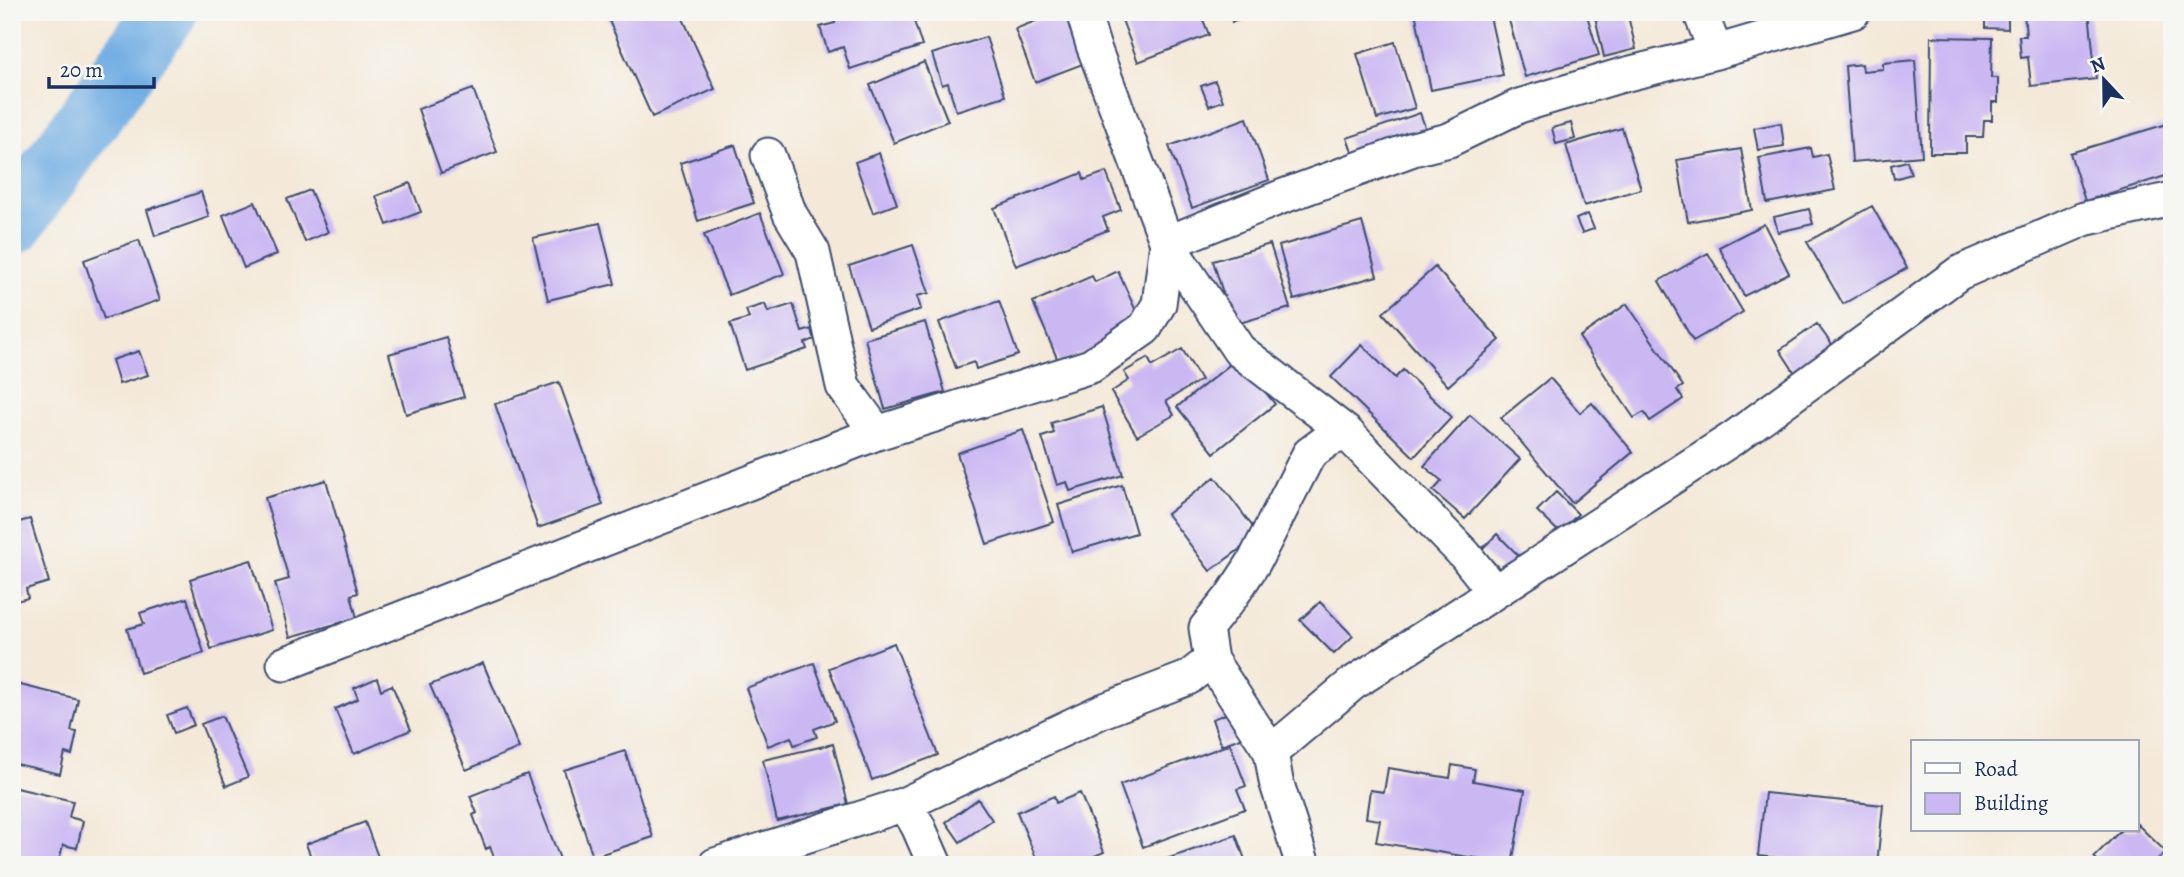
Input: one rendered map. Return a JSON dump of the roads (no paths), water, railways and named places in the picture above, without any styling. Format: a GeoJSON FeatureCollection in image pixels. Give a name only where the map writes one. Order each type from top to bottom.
{"type":"FeatureCollection","features":[{"type":"Feature","properties":{"kind":"street"},"geometry":{"type":"LineString","coordinates":[[1083,12],[1167,243],[1239,350],[1347,433],[1465,555],[1493,590]]}},
{"type":"Feature","properties":{"kind":"street"},"geometry":{"type":"LineString","coordinates":[[1700,12],[1716,52]]}},
{"type":"Feature","properties":{"kind":"street"},"geometry":{"type":"LineString","coordinates":[[1167,243],[1281,197],[1413,149],[1449,140],[1519,106],[1853,12]]}},
{"type":"Feature","properties":{"kind":"street"},"geometry":{"type":"LineString","coordinates":[[768,155],[790,214],[813,252],[843,386],[877,433]]}},
{"type":"Feature","properties":{"kind":"street"},"geometry":{"type":"LineString","coordinates":[[1271,752],[1352,684],[1493,590],[1735,437],[1959,273],[2084,219],[2172,199]]}},
{"type":"Feature","properties":{"kind":"street"},"geometry":{"type":"LineString","coordinates":[[284,664],[877,433],[1091,366],[1144,328],[1159,304],[1167,243]]}},
{"type":"Feature","properties":{"kind":"street"},"geometry":{"type":"LineString","coordinates":[[1303,865],[1276,781],[1271,752],[1211,660],[1206,628],[1254,562],[1309,454],[1328,440],[1347,433]]}},
{"type":"Feature","properties":{"kind":"street"},"geometry":{"type":"LineString","coordinates":[[715,865],[905,804],[1102,711],[1188,678],[1211,660]]}},
{"type":"Feature","properties":{"kind":"street"},"geometry":{"type":"LineString","coordinates":[[905,804],[935,865]]}},
{"type":"Feature","properties":{"kind":"waterway"},"geometry":{"type":"LineString","coordinates":[[12,224],[166,12]]}}]}
